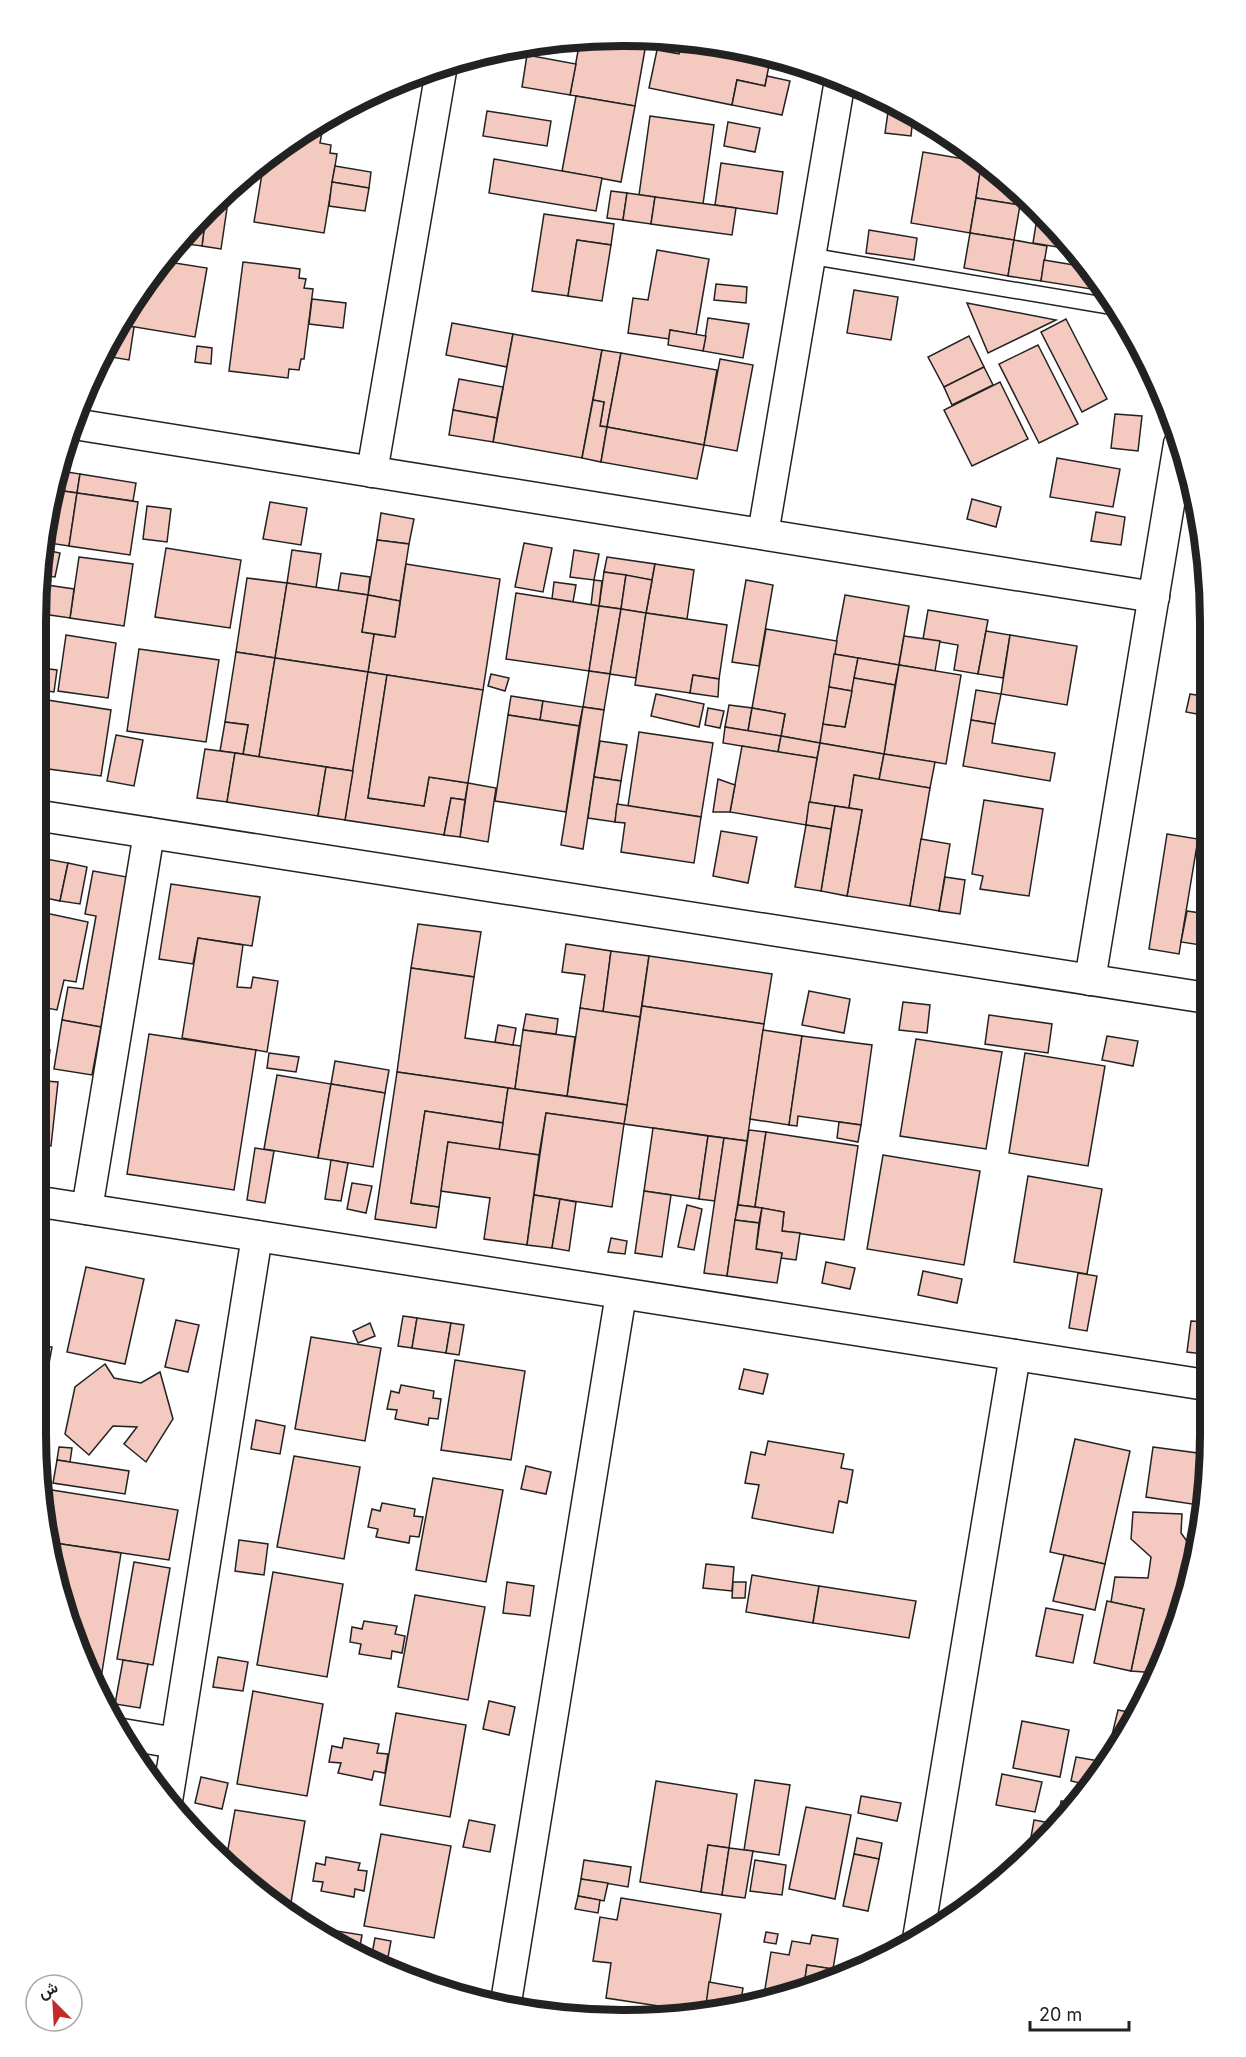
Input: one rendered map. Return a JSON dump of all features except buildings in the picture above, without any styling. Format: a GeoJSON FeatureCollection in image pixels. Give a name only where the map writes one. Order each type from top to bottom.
{"type":"FeatureCollection","features":[{"type":"Feature","properties":{"kind":"street"},"geometry":{"type":"LineString","coordinates":[[372,471],[431,79]]}},
{"type":"Feature","properties":{"kind":"street"},"geometry":{"type":"LineString","coordinates":[[763,534],[839,88]]}},
{"type":"Feature","properties":{"kind":"street"},"geometry":{"type":"LineString","coordinates":[[82,425],[1154,597]]}},
{"type":"Feature","properties":{"kind":"street"},"geometry":{"type":"LineString","coordinates":[[1090,980],[1176,461]]}},
{"type":"Feature","properties":{"kind":"street"},"geometry":{"type":"LineString","coordinates":[[46,817],[1200,997]]}},
{"type":"Feature","properties":{"kind":"street"},"geometry":{"type":"LineString","coordinates":[[87,1209],[149,833]]}},
{"type":"Feature","properties":{"kind":"street"},"geometry":{"type":"LineString","coordinates":[[46,1203],[1200,1384]]}},
{"type":"Feature","properties":{"kind":"street"},"geometry":{"type":"LineString","coordinates":[[169,1789],[257,1236]]}},
{"type":"Feature","properties":{"kind":"street"},"geometry":{"type":"LineString","coordinates":[[507,1998],[621,1294]]}},
{"type":"Feature","properties":{"kind":"street"},"geometry":{"type":"LineString","coordinates":[[920,1927],[1015,1355]]}},
{"type":"Feature","properties":{"kind":"street"},"geometry":{"type":"LineString","coordinates":[[133,1736],[176,1743]]}},
{"type":"Feature","properties":{"kind":"lane"},"geometry":{"type":"LineString","coordinates":[[810,256],[1103,305]]}}]}
